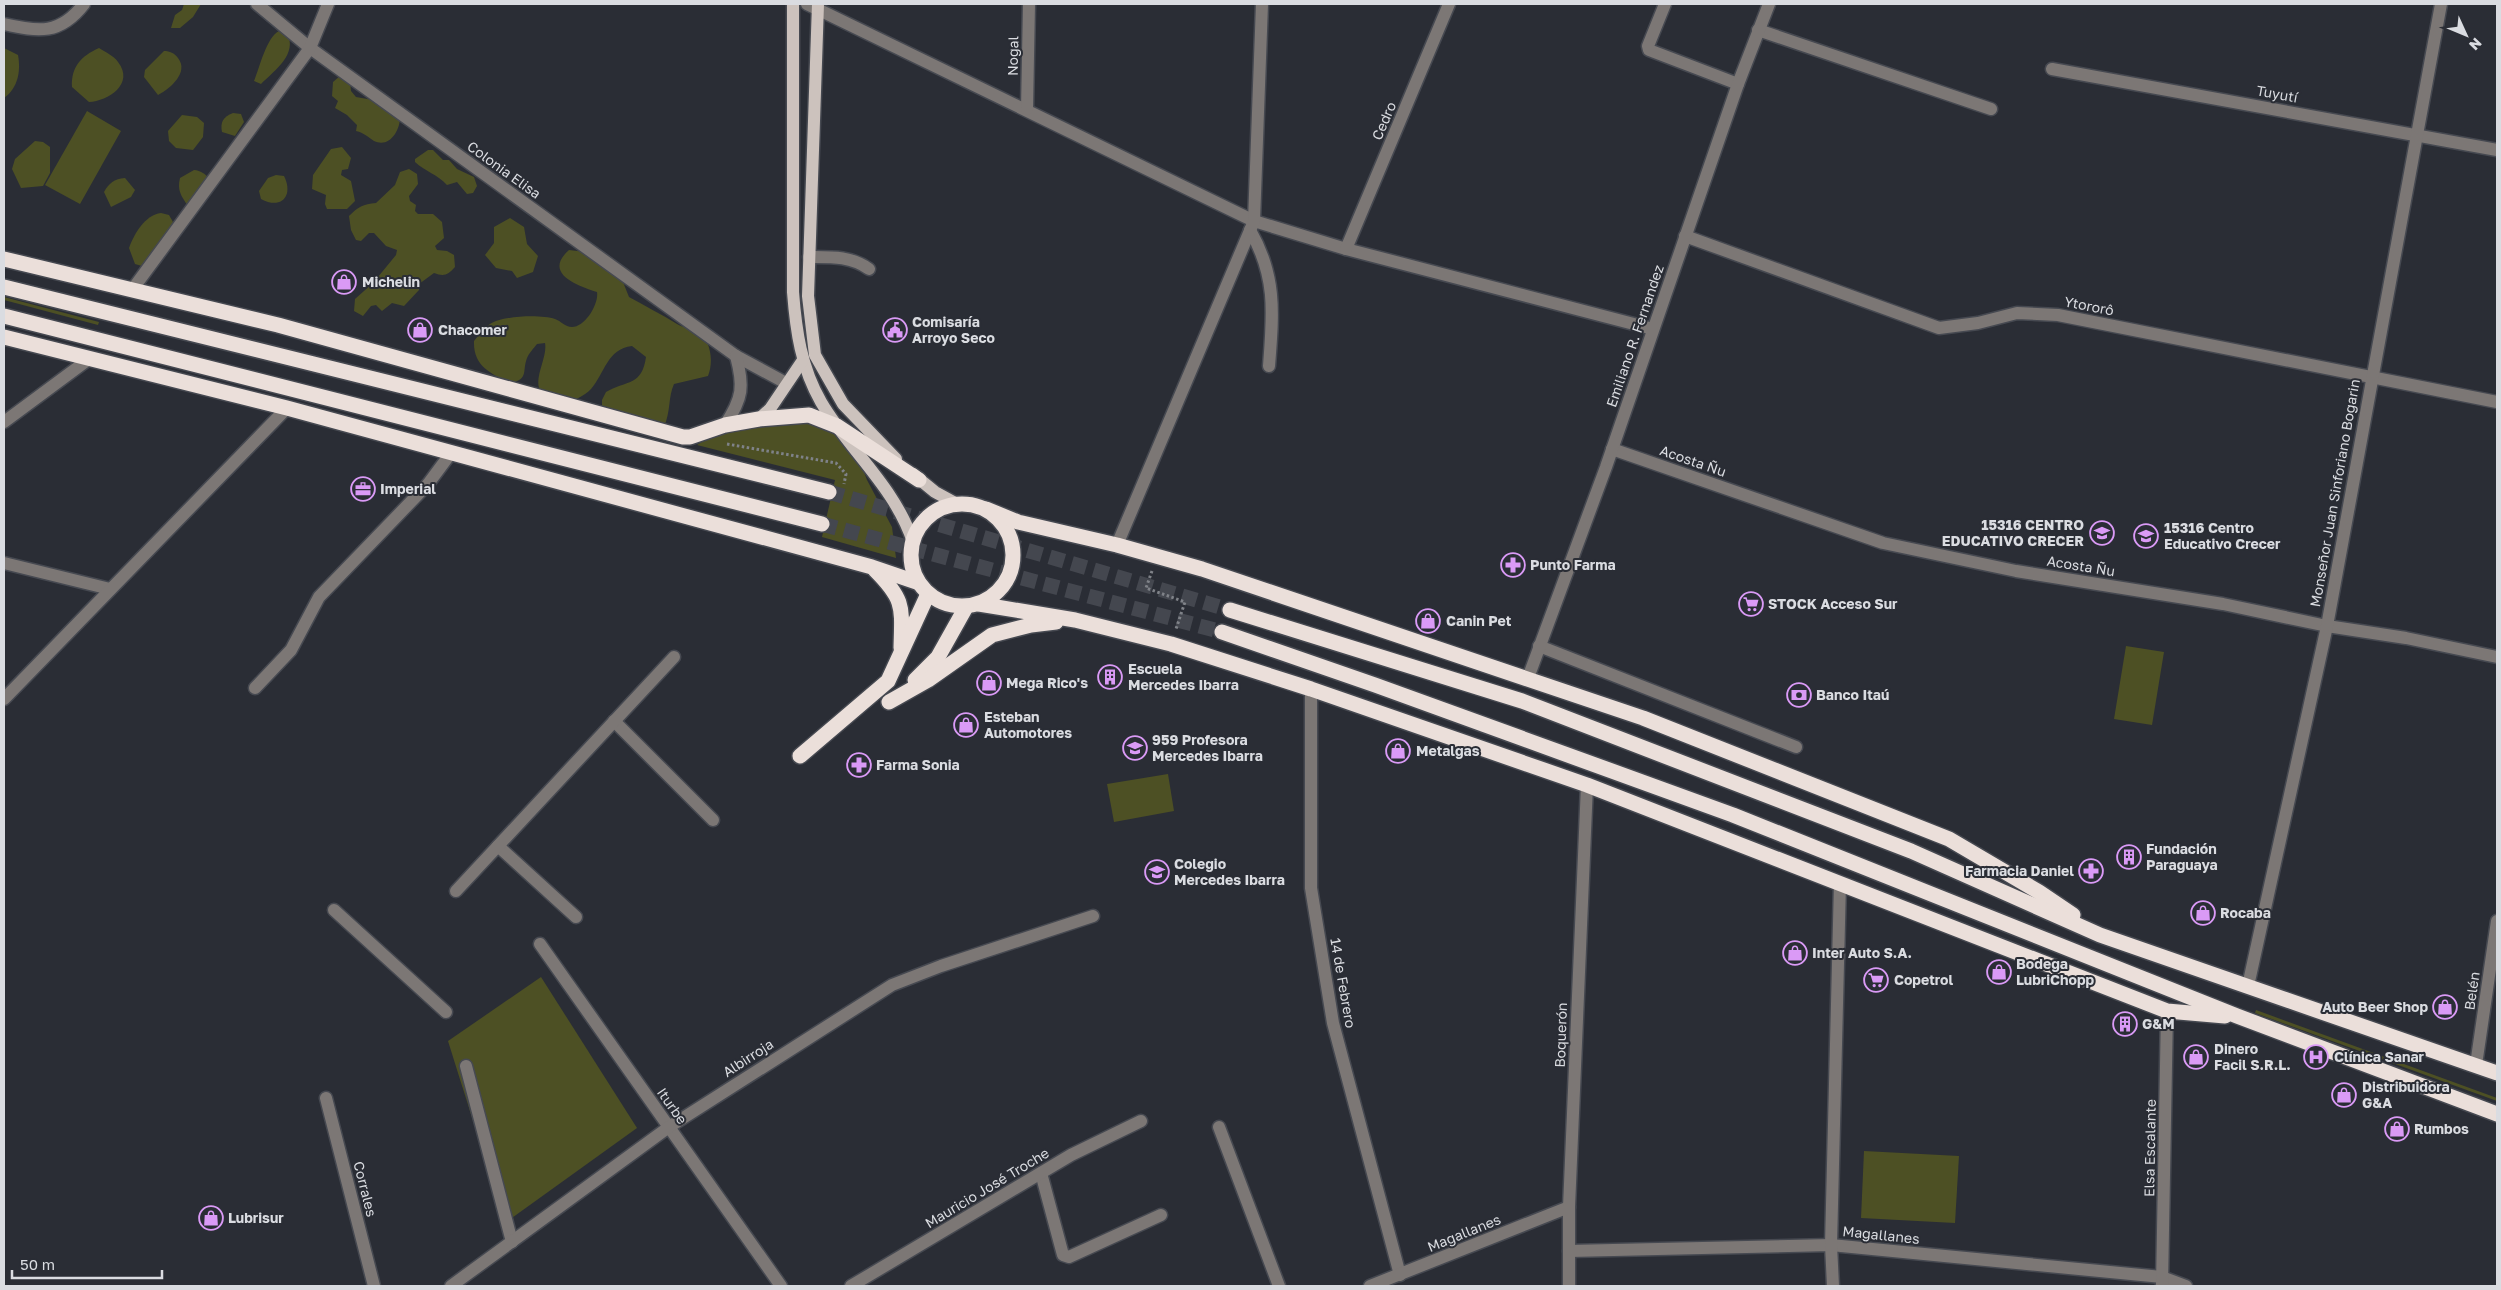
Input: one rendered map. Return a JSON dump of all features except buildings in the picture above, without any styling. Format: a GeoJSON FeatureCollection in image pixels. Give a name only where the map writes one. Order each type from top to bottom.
{"type":"FeatureCollection","features":[{"type":"Feature","properties":{"kind":"highway"},"geometry":{"type":"LineString","coordinates":[[4,259],[278,325],[682,437],[690,437],[725,425],[760,418],[809,415],[837,426],[919,480]]}},
{"type":"Feature","properties":{"kind":"highway"},"geometry":{"type":"LineString","coordinates":[[4,287],[829,492]]}},
{"type":"Feature","properties":{"kind":"highway"},"geometry":{"type":"LineString","coordinates":[[4,316],[822,524]]}},
{"type":"Feature","properties":{"kind":"highway"},"geometry":{"type":"LineString","coordinates":[[4,338],[286,408],[872,567],[923,588],[946,604],[972,605],[1075,620],[1177,646],[1311,689],[1587,785],[2168,1010],[2237,1016]]}},
{"type":"Feature","properties":{"kind":"highway"},"geometry":{"type":"LineString","coordinates":[[800,756],[888,681],[900,656],[923,588],[912,563],[912,542],[919,528],[929,516],[942,508],[957,504],[972,504],[1018,522],[1117,545],[1202,569],[1643,718],[1949,839],[2040,892],[2100,934]]}},
{"type":"Feature","properties":{"kind":"highway"},"geometry":{"type":"LineString","coordinates":[[986,509],[1000,520],[1009,534],[1014,550],[1012,567],[1006,583],[994,596],[972,605],[938,657],[889,702],[928,680],[992,635],[1031,625],[1075,620]]}},
{"type":"Feature","properties":{"kind":"highway"},"geometry":{"type":"LineString","coordinates":[[872,567],[892,587],[899,600],[902,612],[900,656]]}},
{"type":"Feature","properties":{"kind":"highway"},"geometry":{"type":"LineString","coordinates":[[1230,610],[1522,701],[1911,851],[2100,934],[2497,1073]]}},
{"type":"Feature","properties":{"kind":"highway"},"geometry":{"type":"LineString","coordinates":[[1222,632],[1375,685],[1724,812],[2237,1016],[2497,1114]]}},
{"type":"Feature","properties":{"kind":"main road"},"geometry":{"type":"LineString","coordinates":[[793,4],[793,292],[796,336],[803,360],[821,402],[894,503],[907,524],[912,542]]}},
{"type":"Feature","properties":{"kind":"main road"},"geometry":{"type":"LineString","coordinates":[[818,7],[808,296],[815,355],[843,404],[881,445],[919,480],[935,492],[957,504]]}},
{"type":"Feature","properties":{"kind":"main road"},"geometry":{"type":"LineString","coordinates":[[760,418],[773,405],[803,360]]}},
{"type":"Feature","properties":{"kind":"street"},"geometry":{"type":"LineString","coordinates":[[4,24],[34,31],[59,27],[84,4]]}},
{"type":"Feature","properties":{"kind":"street","name":"Colonia Elisa"},"geometry":{"type":"LineString","coordinates":[[258,4],[310,48],[736,356],[786,383]]}},
{"type":"Feature","properties":{"kind":"street"},"geometry":{"type":"LineString","coordinates":[[132,290],[310,48],[328,4]]}},
{"type":"Feature","properties":{"kind":"street"},"geometry":{"type":"LineString","coordinates":[[806,4],[818,7],[1027,109],[1252,225],[1653,329]]}},
{"type":"Feature","properties":{"kind":"street","name":"Nogal"},"geometry":{"type":"LineString","coordinates":[[1027,109],[1029,4]]}},
{"type":"Feature","properties":{"kind":"street"},"geometry":{"type":"LineString","coordinates":[[1117,545],[1252,225],[1262,4]]}},
{"type":"Feature","properties":{"kind":"street","name":"Cedro"},"geometry":{"type":"LineString","coordinates":[[1346,249],[1449,4]]}},
{"type":"Feature","properties":{"kind":"street"},"geometry":{"type":"LineString","coordinates":[[1664,4],[1648,50],[1738,84]]}},
{"type":"Feature","properties":{"kind":"street","name":"Emiliano R. Fernandez"},"geometry":{"type":"LineString","coordinates":[[1528,678],[1612,449],[1738,84],[1769,4]]}},
{"type":"Feature","properties":{"kind":"street","name":"Monseñor Juan Sinforiano Bogarin"},"geometry":{"type":"LineString","coordinates":[[2248,986],[2326,626],[2441,4]]}},
{"type":"Feature","properties":{"kind":"street"},"geometry":{"type":"LineString","coordinates":[[1758,30],[1992,109]]}},
{"type":"Feature","properties":{"kind":"street","name":"Tuyutí"},"geometry":{"type":"LineString","coordinates":[[2052,69],[2497,150]]}},
{"type":"Feature","properties":{"kind":"street"},"geometry":{"type":"LineString","coordinates":[[1252,225],[1268,267],[1273,311],[1269,366]]}},
{"type":"Feature","properties":{"kind":"street","name":"Ytororô"},"geometry":{"type":"LineString","coordinates":[[1685,236],[1939,328],[1978,324],[2017,313],[2058,315],[2497,402]]}},
{"type":"Feature","properties":{"kind":"street"},"geometry":{"type":"LineString","coordinates":[[809,257],[849,259],[860,262],[870,269]]}},
{"type":"Feature","properties":{"kind":"street"},"geometry":{"type":"LineString","coordinates":[[725,425],[741,393],[741,373],[736,356]]}},
{"type":"Feature","properties":{"kind":"street"},"geometry":{"type":"LineString","coordinates":[[4,422],[89,359]]}},
{"type":"Feature","properties":{"kind":"street"},"geometry":{"type":"LineString","coordinates":[[4,699],[286,408]]}},
{"type":"Feature","properties":{"kind":"street","name":"Acosta Ñu"},"geometry":{"type":"LineString","coordinates":[[1612,449],[1883,543],[2016,571],[2223,604],[2326,626],[2406,638],[2497,657]]}},
{"type":"Feature","properties":{"kind":"street"},"geometry":{"type":"LineString","coordinates":[[255,688],[291,650],[301,635],[308,615],[320,597],[428,484],[451,453]]}},
{"type":"Feature","properties":{"kind":"street"},"geometry":{"type":"LineString","coordinates":[[4,563],[110,589]]}},
{"type":"Feature","properties":{"kind":"street"},"geometry":{"type":"LineString","coordinates":[[1539,646],[1796,747]]}},
{"type":"Feature","properties":{"kind":"street"},"geometry":{"type":"LineString","coordinates":[[456,891],[674,658]]}},
{"type":"Feature","properties":{"kind":"street","name":"14 de Febrero"},"geometry":{"type":"LineString","coordinates":[[1311,689],[1311,888],[1334,1023],[1400,1275]]}},
{"type":"Feature","properties":{"kind":"street"},"geometry":{"type":"LineString","coordinates":[[614,721],[713,820]]}},
{"type":"Feature","properties":{"kind":"street","name":"Boquerón"},"geometry":{"type":"LineString","coordinates":[[1569,1286],[1569,1207],[1587,785]]}},
{"type":"Feature","properties":{"kind":"street"},"geometry":{"type":"LineString","coordinates":[[498,846],[576,917]]}},
{"type":"Feature","properties":{"kind":"street"},"geometry":{"type":"LineString","coordinates":[[1833,1286],[1831,1245],[1840,884]]}},
{"type":"Feature","properties":{"kind":"street"},"geometry":{"type":"LineString","coordinates":[[334,910],[446,1012]]}},
{"type":"Feature","properties":{"kind":"street","name":"Albirroja"},"geometry":{"type":"LineString","coordinates":[[451,1286],[669,1127],[892,985],[941,966],[1092,916]]}},
{"type":"Feature","properties":{"kind":"street","name":"Belén"},"geometry":{"type":"LineString","coordinates":[[2476,1066],[2497,921]]}},
{"type":"Feature","properties":{"kind":"street","name":"Iturbe"},"geometry":{"type":"LineString","coordinates":[[540,944],[781,1286]]}},
{"type":"Feature","properties":{"kind":"street","name":"Elsa Escalante"},"geometry":{"type":"LineString","coordinates":[[2162,1282],[2168,1010]]}},
{"type":"Feature","properties":{"kind":"street"},"geometry":{"type":"LineString","coordinates":[[466,1066],[512,1242]]}},
{"type":"Feature","properties":{"kind":"street","name":"Corrales"},"geometry":{"type":"LineString","coordinates":[[326,1098],[374,1286]]}},
{"type":"Feature","properties":{"kind":"street","name":"Mauricio José Troche"},"geometry":{"type":"LineString","coordinates":[[850,1286],[1071,1155],[1141,1120]]}},
{"type":"Feature","properties":{"kind":"street"},"geometry":{"type":"LineString","coordinates":[[1219,1127],[1279,1286]]}},
{"type":"Feature","properties":{"kind":"street"},"geometry":{"type":"LineString","coordinates":[[1041,1173],[1063,1255],[1069,1257],[1161,1215]]}},
{"type":"Feature","properties":{"kind":"street","name":"Magallanes"},"geometry":{"type":"LineString","coordinates":[[1370,1286],[1569,1207]]}},
{"type":"Feature","properties":{"kind":"street","name":"Magallanes"},"geometry":{"type":"LineString","coordinates":[[1569,1251],[1831,1245],[2186,1286]]}},
{"type":"Feature","properties":{"kind":"path"},"geometry":{"type":"LineString","coordinates":[[1154,563],[1146,588],[1185,602],[1173,638]]}},
{"type":"Feature","properties":{"kind":"green space"},"geometry":{"type":"Polygon","coordinates":[[[184,4],[201,4],[193,17],[180,28],[171,28],[175,15],[182,10],[184,4]]]}},
{"type":"Feature","properties":{"kind":"green space"},"geometry":{"type":"Polygon","coordinates":[[[279,31],[287,33],[290,48],[283,61],[261,84],[254,81],[270,40],[279,31]]]}},
{"type":"Feature","properties":{"kind":"green space"},"geometry":{"type":"Polygon","coordinates":[[[4,48],[18,55],[19,73],[13,89],[4,98],[4,48]]]}},
{"type":"Feature","properties":{"kind":"green space"},"geometry":{"type":"Polygon","coordinates":[[[99,48],[116,60],[122,70],[123,77],[117,90],[111,95],[89,102],[72,87],[73,74],[82,59],[99,48]]]}},
{"type":"Feature","properties":{"kind":"green space"},"geometry":{"type":"Polygon","coordinates":[[[164,51],[168,51],[176,56],[181,63],[181,69],[173,84],[158,95],[144,77],[145,70],[164,51]]]}},
{"type":"Feature","properties":{"kind":"green space"},"geometry":{"type":"Polygon","coordinates":[[[340,76],[350,82],[351,91],[356,97],[379,101],[400,119],[398,129],[389,141],[379,143],[356,131],[357,125],[347,115],[335,108],[338,101],[332,96],[333,82],[340,76]]]}},
{"type":"Feature","properties":{"kind":"green space"},"geometry":{"type":"Polygon","coordinates":[[[87,111],[121,131],[80,204],[45,185],[87,111]]]}},
{"type":"Feature","properties":{"kind":"green space"},"geometry":{"type":"Polygon","coordinates":[[[233,113],[241,114],[244,122],[235,136],[222,132],[221,128],[223,120],[233,113]]]}},
{"type":"Feature","properties":{"kind":"green space"},"geometry":{"type":"Polygon","coordinates":[[[182,115],[197,117],[204,123],[203,137],[193,150],[176,148],[169,141],[168,131],[182,115]]]}},
{"type":"Feature","properties":{"kind":"green space"},"geometry":{"type":"Polygon","coordinates":[[[35,141],[43,142],[50,147],[50,173],[43,186],[21,188],[12,169],[15,159],[35,141]]]}},
{"type":"Feature","properties":{"kind":"green space"},"geometry":{"type":"Polygon","coordinates":[[[342,147],[351,158],[348,169],[342,170],[341,175],[351,181],[355,201],[347,209],[327,209],[325,204],[326,195],[312,189],[313,175],[331,149],[342,147]]]}},
{"type":"Feature","properties":{"kind":"green space"},"geometry":{"type":"Polygon","coordinates":[[[428,150],[433,150],[443,160],[449,160],[457,169],[474,177],[477,186],[473,193],[467,194],[457,182],[447,185],[415,162],[415,159],[428,150]]]}},
{"type":"Feature","properties":{"kind":"green space"},"geometry":{"type":"Polygon","coordinates":[[[409,169],[417,174],[418,184],[409,196],[410,201],[416,205],[415,211],[418,214],[433,214],[442,222],[444,238],[435,246],[437,250],[447,251],[454,255],[455,267],[446,274],[434,273],[419,284],[419,290],[404,306],[392,303],[382,311],[376,305],[371,306],[363,316],[354,311],[355,299],[373,283],[396,255],[397,250],[386,246],[374,233],[369,233],[361,241],[356,240],[351,230],[349,216],[361,206],[376,203],[395,185],[400,172],[409,169]]]}},
{"type":"Feature","properties":{"kind":"green space"},"geometry":{"type":"Polygon","coordinates":[[[194,170],[207,176],[212,189],[211,194],[207,198],[188,206],[180,193],[179,182],[180,178],[194,170]]]}},
{"type":"Feature","properties":{"kind":"green space"},"geometry":{"type":"Polygon","coordinates":[[[276,175],[284,176],[287,183],[284,199],[274,203],[261,199],[259,191],[268,178],[276,175]]]}},
{"type":"Feature","properties":{"kind":"green space"},"geometry":{"type":"Polygon","coordinates":[[[125,178],[135,190],[131,197],[111,207],[104,192],[112,182],[125,178]]]}},
{"type":"Feature","properties":{"kind":"green space"},"geometry":{"type":"Polygon","coordinates":[[[161,213],[169,215],[177,229],[142,266],[135,264],[129,248],[134,237],[145,221],[161,213]]]}},
{"type":"Feature","properties":{"kind":"green space"},"geometry":{"type":"Polygon","coordinates":[[[510,218],[524,227],[527,244],[538,256],[533,272],[517,278],[512,271],[496,268],[485,255],[494,243],[494,227],[510,218]]]}},
{"type":"Feature","properties":{"kind":"green space"},"geometry":{"type":"Polygon","coordinates":[[[569,250],[594,253],[623,282],[629,297],[679,325],[696,330],[705,339],[711,357],[708,376],[674,384],[664,427],[602,408],[602,400],[606,392],[632,381],[641,373],[646,357],[632,346],[624,348],[612,357],[596,383],[588,392],[561,406],[544,395],[539,388],[538,382],[545,343],[537,344],[530,352],[523,377],[511,383],[490,372],[480,363],[474,350],[474,341],[485,328],[496,321],[521,317],[548,317],[572,327],[582,323],[590,314],[596,303],[597,292],[566,278],[559,266],[562,258],[569,250]]]}},
{"type":"Feature","properties":{"kind":"green space"},"geometry":{"type":"Polygon","coordinates":[[[4,297],[99,322],[98,325],[4,300],[4,297]]]}},
{"type":"Feature","properties":{"kind":"green space"},"geometry":{"type":"Polygon","coordinates":[[[821,422],[855,448],[867,480],[892,527],[896,558],[822,537],[835,480],[697,445],[718,431],[741,423],[821,422]]]}},
{"type":"Feature","properties":{"kind":"green space"},"geometry":{"type":"Polygon","coordinates":[[[2126,646],[2164,652],[2152,725],[2114,719],[2126,646]]]}},
{"type":"Feature","properties":{"kind":"green space"},"geometry":{"type":"Polygon","coordinates":[[[1168,774],[1174,811],[1114,822],[1107,784],[1168,774]]]}},
{"type":"Feature","properties":{"kind":"green space"},"geometry":{"type":"Polygon","coordinates":[[[541,977],[637,1128],[505,1223],[448,1041],[541,977]]]}},
{"type":"Feature","properties":{"kind":"green space"},"geometry":{"type":"Polygon","coordinates":[[[2256,1010],[2497,1098],[2497,1101],[2255,1013],[2256,1010]]]}},
{"type":"Feature","properties":{"kind":"green space"},"geometry":{"type":"Polygon","coordinates":[[[1864,1151],[1959,1156],[1955,1223],[1861,1218],[1864,1151]]]}},
{"type":"Feature","properties":{"kind":"tunnel"},"geometry":{"type":"LineString","coordinates":[[829,492],[1230,610]]}},
{"type":"Feature","properties":{"kind":"tunnel"},"geometry":{"type":"LineString","coordinates":[[822,524],[1222,632]]}},
{"type":"Feature","properties":{"kind":"place","name":"Michelin"},"geometry":{"type":"Point","coordinates":[344,282]}},
{"type":"Feature","properties":{"kind":"place","name":"Chacomer"},"geometry":{"type":"Point","coordinates":[420,330]}},
{"type":"Feature","properties":{"kind":"place","name":"Comisaría Arroyo Seco"},"geometry":{"type":"Point","coordinates":[895,330]}},
{"type":"Feature","properties":{"kind":"place","name":"Imperial"},"geometry":{"type":"Point","coordinates":[363,489]}},
{"type":"Feature","properties":{"kind":"place","name":"15316 CENTRO EDUCATIVO CRECER"},"geometry":{"type":"Point","coordinates":[2102,533]}},
{"type":"Feature","properties":{"kind":"place","name":"15316 Centro Educativo Crecer"},"geometry":{"type":"Point","coordinates":[2146,536]}},
{"type":"Feature","properties":{"kind":"place","name":"Punto Farma"},"geometry":{"type":"Point","coordinates":[1513,565]}},
{"type":"Feature","properties":{"kind":"place","name":"STOCK Acceso Sur"},"geometry":{"type":"Point","coordinates":[1751,604]}},
{"type":"Feature","properties":{"kind":"place","name":"Canin Pet"},"geometry":{"type":"Point","coordinates":[1428,621]}},
{"type":"Feature","properties":{"kind":"place","name":"Escuela Mercedes Ibarra"},"geometry":{"type":"Point","coordinates":[1110,677]}},
{"type":"Feature","properties":{"kind":"place","name":"Mega Rico's"},"geometry":{"type":"Point","coordinates":[989,683]}},
{"type":"Feature","properties":{"kind":"place","name":"Banco Itaú"},"geometry":{"type":"Point","coordinates":[1799,695]}},
{"type":"Feature","properties":{"kind":"place","name":"Esteban Automotores"},"geometry":{"type":"Point","coordinates":[966,725]}},
{"type":"Feature","properties":{"kind":"place","name":"959 Profesora Mercedes Ibarra"},"geometry":{"type":"Point","coordinates":[1135,748]}},
{"type":"Feature","properties":{"kind":"place","name":"Metalgas"},"geometry":{"type":"Point","coordinates":[1398,751]}},
{"type":"Feature","properties":{"kind":"place","name":"Farma Sonia"},"geometry":{"type":"Point","coordinates":[859,765]}},
{"type":"Feature","properties":{"kind":"place","name":"Fundación Paraguaya"},"geometry":{"type":"Point","coordinates":[2129,857]}},
{"type":"Feature","properties":{"kind":"place","name":"Farmacia Daniel"},"geometry":{"type":"Point","coordinates":[2091,871]}},
{"type":"Feature","properties":{"kind":"place","name":"Colegio Mercedes Ibarra"},"geometry":{"type":"Point","coordinates":[1157,872]}},
{"type":"Feature","properties":{"kind":"place","name":"Rocaba"},"geometry":{"type":"Point","coordinates":[2203,913]}},
{"type":"Feature","properties":{"kind":"place","name":"Inter Auto S.A."},"geometry":{"type":"Point","coordinates":[1795,953]}},
{"type":"Feature","properties":{"kind":"place","name":"Bodega LubriChopp"},"geometry":{"type":"Point","coordinates":[1999,972]}},
{"type":"Feature","properties":{"kind":"place","name":"Copetrol"},"geometry":{"type":"Point","coordinates":[1876,980]}},
{"type":"Feature","properties":{"kind":"place","name":"Auto Beer Shop"},"geometry":{"type":"Point","coordinates":[2445,1007]}},
{"type":"Feature","properties":{"kind":"place","name":"G&M"},"geometry":{"type":"Point","coordinates":[2125,1024]}},
{"type":"Feature","properties":{"kind":"place","name":"Dinero Facil S.R.L."},"geometry":{"type":"Point","coordinates":[2196,1057]}},
{"type":"Feature","properties":{"kind":"place","name":"Clínica Sanar"},"geometry":{"type":"Point","coordinates":[2316,1057]}},
{"type":"Feature","properties":{"kind":"place","name":"Distribuidora G&A"},"geometry":{"type":"Point","coordinates":[2344,1095]}},
{"type":"Feature","properties":{"kind":"place","name":"Rumbos"},"geometry":{"type":"Point","coordinates":[2397,1129]}},
{"type":"Feature","properties":{"kind":"place","name":"Lubrisur"},"geometry":{"type":"Point","coordinates":[211,1218]}}]}
